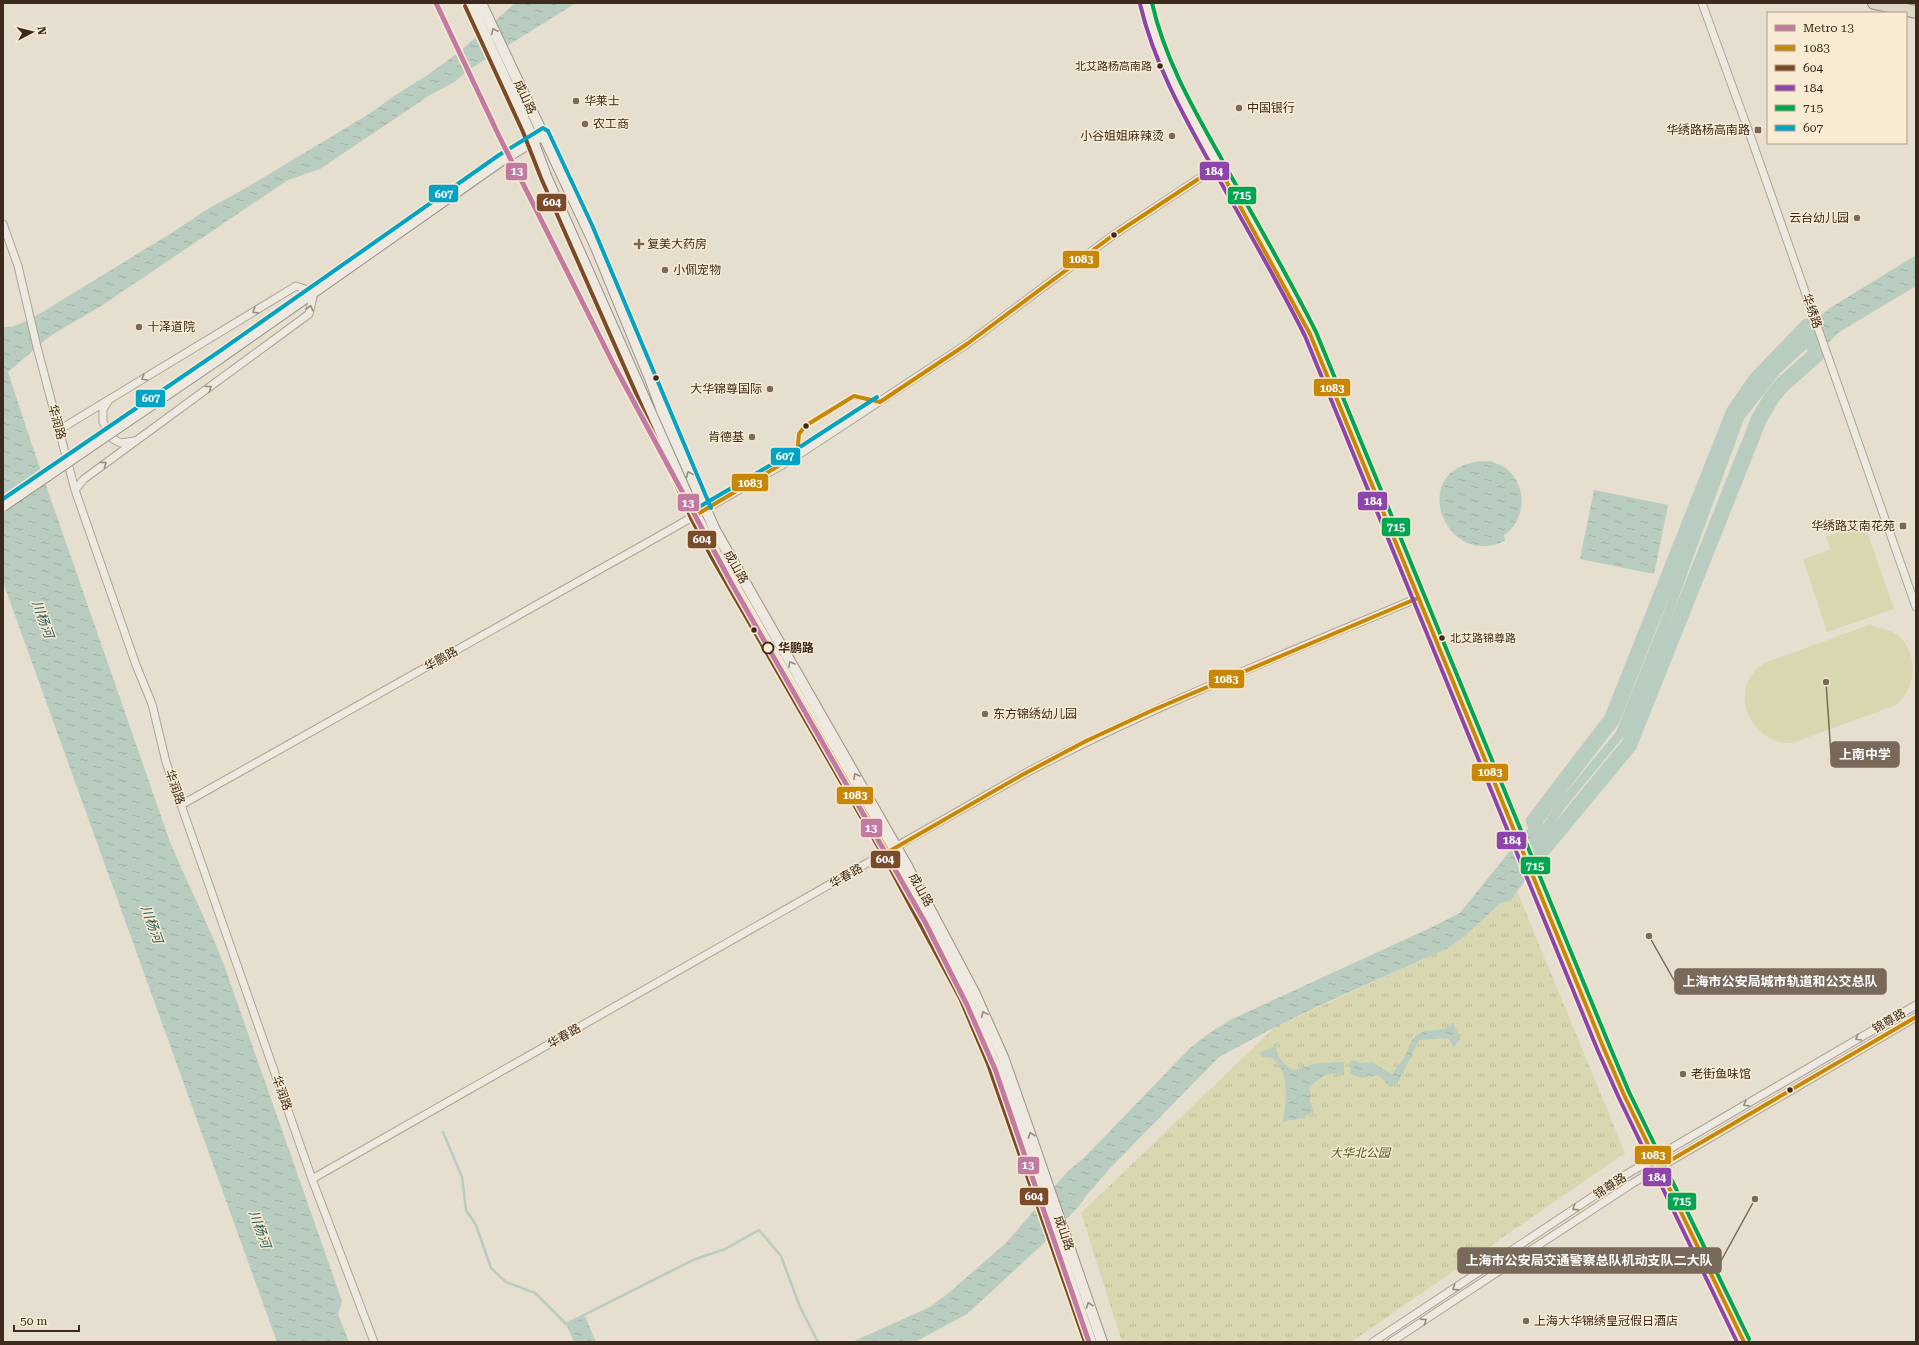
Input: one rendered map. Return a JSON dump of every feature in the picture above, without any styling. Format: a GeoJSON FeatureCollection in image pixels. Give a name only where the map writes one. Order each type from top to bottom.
{"type":"FeatureCollection","features":[{"type":"Feature","properties":{"kind":"highway"},"geometry":{"type":"LineString","coordinates":[[1874,3],[1916,12]]}},
{"type":"Feature","properties":{"kind":"main road","name":"成山路"},"geometry":{"type":"LineString","coordinates":[[470,3],[481,11],[499,53],[546,176],[608,320],[696,515],[717,555],[892,850],[941,928],[974,992],[1003,1057],[1048,1185],[1059,1232],[1091,1342]]}},
{"type":"Feature","properties":{"kind":"main road","name":"成山路"},"geometry":{"type":"LineString","coordinates":[[499,53],[543,134],[595,245],[651,380],[662,411],[705,510],[892,850],[965,995],[994,1062],[1040,1195],[1059,1232],[1102,1342]]}},
{"type":"Feature","properties":{"kind":"main road"},"geometry":{"type":"LineString","coordinates":[[3,506],[220,358],[502,160],[543,134]]}},
{"type":"Feature","properties":{"kind":"street"},"geometry":{"type":"LineString","coordinates":[[1146,3],[1156,43],[1165,68],[1310,334],[1604,1049],[1654,1158],[1744,1342]]}},
{"type":"Feature","properties":{"kind":"street","name":"华绣路"},"geometry":{"type":"LineString","coordinates":[[1702,3],[1916,607]]}},
{"type":"Feature","properties":{"kind":"street","name":"华绣路"},"geometry":{"type":"LineString","coordinates":[[1707,14],[1708,3]]}},
{"type":"Feature","properties":{"kind":"street","name":"华鹏路"},"geometry":{"type":"LineString","coordinates":[[181,805],[705,510],[789,461],[967,344],[1112,236],[1218,166]]}},
{"type":"Feature","properties":{"kind":"street","name":"华润路"},"geometry":{"type":"LineString","coordinates":[[3,224],[18,266],[37,347],[75,490],[136,665],[152,704],[166,762],[312,1179],[374,1342]]}},
{"type":"Feature","properties":{"kind":"street"},"geometry":{"type":"LineString","coordinates":[[59,430],[296,286],[314,292],[309,314],[84,479],[75,490]]}},
{"type":"Feature","properties":{"kind":"street"},"geometry":{"type":"LineString","coordinates":[[110,399],[103,409],[103,422],[113,439],[121,443],[138,440]]}},
{"type":"Feature","properties":{"kind":"street","name":"华春路"},"geometry":{"type":"LineString","coordinates":[[312,1179],[1022,775],[1086,741],[1153,710],[1418,598]]}},
{"type":"Feature","properties":{"kind":"street","name":"锦尊路"},"geometry":{"type":"LineString","coordinates":[[1373,1342],[1654,1158],[1916,1005]]}},
{"type":"Feature","properties":{"kind":"street","name":"锦尊路"},"geometry":{"type":"LineString","coordinates":[[1391,1342],[1659,1167],[1916,1017]]}},
{"type":"Feature","properties":{"kind":"green space"},"geometry":{"type":"Polygon","coordinates":[[[1864,523],[1894,609],[1827,632],[1803,559],[1831,550],[1826,537],[1864,523]]]}},
{"type":"Feature","properties":{"kind":"green space"},"geometry":{"type":"Polygon","coordinates":[[[1869,625],[1888,630],[1898,635],[1910,652],[1913,670],[1911,680],[1908,689],[1896,705],[1792,743],[1777,741],[1764,734],[1754,725],[1748,713],[1745,700],[1746,686],[1753,674],[1764,663],[1869,625]]]}},
{"type":"Feature","properties":{"kind":"green space","name":"大华北公园"},"geometry":{"type":"Polygon","coordinates":[[[1517,891],[1625,1153],[1351,1342],[1122,1342],[1081,1213],[1275,1027],[1446,949],[1517,891]]]}},
{"type":"Feature","properties":{"kind":"water","name":"川杨河"},"geometry":{"type":"Polygon","coordinates":[[[515,3],[576,3],[470,69],[454,82],[430,95],[320,169],[288,180],[101,306],[50,336],[8,372],[170,842],[224,965],[342,1301],[338,1314],[349,1342],[277,1342],[3,582],[3,327],[18,325],[41,313],[206,210],[246,188],[369,114],[459,52],[515,3]]]}},
{"type":"Feature","properties":{"kind":"water"},"geometry":{"type":"Polygon","coordinates":[[[1916,255],[1916,286],[1839,332],[1817,354],[1808,326],[1830,308],[1916,255]]]}},
{"type":"Feature","properties":{"kind":"water"},"geometry":{"type":"Polygon","coordinates":[[[1490,461],[1505,467],[1515,478],[1519,487],[1522,504],[1516,522],[1504,535],[1505,541],[1483,546],[1464,541],[1450,529],[1441,512],[1440,494],[1447,477],[1463,465],[1490,461]]]}},
{"type":"Feature","properties":{"kind":"water"},"geometry":{"type":"Polygon","coordinates":[[[1594,490],[1668,505],[1654,574],[1580,559],[1594,490]]]}},
{"type":"Feature","properties":{"kind":"water"},"geometry":{"type":"Polygon","coordinates":[[[1534,821],[1544,848],[1522,885],[1510,901],[1501,903],[1465,936],[1446,949],[1325,1003],[1275,1027],[1219,1057],[1113,1165],[1079,1206],[1044,1243],[967,1314],[915,1342],[852,1342],[930,1307],[951,1291],[1007,1242],[1068,1171],[1084,1158],[1190,1048],[1211,1032],[1232,1019],[1460,913],[1534,821]]]}},
{"type":"Feature","properties":{"kind":"water"},"geometry":{"type":"Polygon","coordinates":[[[1453,1022],[1460,1039],[1454,1047],[1448,1038],[1419,1040],[1399,1081],[1391,1087],[1378,1075],[1361,1078],[1350,1073],[1351,1060],[1362,1063],[1372,1062],[1392,1074],[1403,1059],[1411,1042],[1417,1035],[1426,1031],[1445,1028],[1450,1026],[1453,1022]]]}},
{"type":"Feature","properties":{"kind":"water"},"geometry":{"type":"Polygon","coordinates":[[[1276,1045],[1277,1053],[1281,1060],[1294,1070],[1318,1063],[1344,1062],[1344,1075],[1334,1073],[1326,1075],[1310,1087],[1310,1101],[1314,1112],[1306,1115],[1305,1118],[1285,1121],[1282,1124],[1286,1099],[1283,1071],[1279,1064],[1273,1059],[1258,1054],[1276,1045]]]}},
{"type":"Feature","properties":{"kind":"water"},"geometry":{"type":"Polygon","coordinates":[[[585,1316],[596,1342],[574,1342],[566,1324],[585,1316]]]}},
{"type":"Feature","properties":{"kind":"waterway"},"geometry":{"type":"LineString","coordinates":[[1808,326],[1817,354],[1782,385],[1772,397],[1759,419],[1629,745],[1544,848],[1534,821],[1612,719],[1734,412],[1756,380],[1808,326]]}},
{"type":"Feature","properties":{"kind":"waterway"},"geometry":{"type":"LineString","coordinates":[[1534,846],[1560,807],[1620,734],[1664,624],[1740,417],[1777,370],[1819,331]]}},
{"type":"Feature","properties":{"kind":"waterway"},"geometry":{"type":"LineString","coordinates":[[443,1132],[462,1177],[466,1210],[476,1225],[491,1268],[506,1282],[535,1293],[566,1324],[693,1260],[725,1249],[759,1230],[781,1256],[800,1307],[818,1342]]}},
{"type":"Feature","properties":{"kind":"metro line","name":"13"},"geometry":{"type":"LineString","coordinates":[[436,3],[499,136],[615,367],[733,586],[925,922],[967,1005],[995,1069],[1089,1342]]}},
{"type":"Feature","properties":{"kind":"transit line","name":"715"},"geometry":{"type":"LineString","coordinates":[[1152,3],[1164,44],[1181,83],[1200,121],[1316,332],[1629,1092],[1749,1339]]}},
{"type":"Feature","properties":{"kind":"transit line","name":"184"},"geometry":{"type":"LineString","coordinates":[[1140,4],[1153,47],[1179,107],[1271,271],[1305,336],[1598,1051],[1619,1098],[1737,1342]]}},
{"type":"Feature","properties":{"kind":"transit line","name":"604"},"geometry":{"type":"LineString","coordinates":[[465,6],[523,132],[541,178],[691,518],[712,558],[883,855],[960,998],[988,1064],[1085,1342]]}},
{"type":"Feature","properties":{"kind":"transit line","name":"607"},"geometry":{"type":"LineString","coordinates":[[3,499],[217,353],[499,155],[543,128],[548,131],[592,225],[711,508]]}},
{"type":"Feature","properties":{"kind":"transit line","name":"1083"},"geometry":{"type":"LineString","coordinates":[[1418,598],[1153,710],[1086,741],[1022,775],[888,852],[717,555],[696,515],[797,455],[799,434],[805,426],[854,396],[880,402],[967,344],[1112,236],[1218,166],[1310,334],[1604,1049],[1624,1095],[1744,1342]]}},
{"type":"Feature","properties":{"kind":"transit line","name":"607"},"geometry":{"type":"LineString","coordinates":[[695,499],[699,507],[786,456],[877,397]]}},
{"type":"Feature","properties":{"kind":"transit line","name":"1083"},"geometry":{"type":"LineString","coordinates":[[1659,1167],[1916,1017]]}},
{"type":"Feature","properties":{"kind":"place","name":"北艾路杨高南路"},"geometry":{"type":"Point","coordinates":[1160,66]}},
{"type":"Feature","properties":{"kind":"place","name":"华莱士"},"geometry":{"type":"Point","coordinates":[576,101]}},
{"type":"Feature","properties":{"kind":"place","name":"中国银行"},"geometry":{"type":"Point","coordinates":[1239,108]}},
{"type":"Feature","properties":{"kind":"place","name":"农工商"},"geometry":{"type":"Point","coordinates":[585,124]}},
{"type":"Feature","properties":{"kind":"place","name":"华绣路杨高南路"},"geometry":{"type":"Point","coordinates":[1758,130]}},
{"type":"Feature","properties":{"kind":"place","name":"小谷姐姐麻辣烫"},"geometry":{"type":"Point","coordinates":[1172,136]}},
{"type":"Feature","properties":{"kind":"place","name":"云台幼儿园"},"geometry":{"type":"Point","coordinates":[1857,218]}},
{"type":"Feature","properties":{"kind":"place","name":"复美大药房"},"geometry":{"type":"Point","coordinates":[639,244]}},
{"type":"Feature","properties":{"kind":"place","name":"小佩宠物"},"geometry":{"type":"Point","coordinates":[665,270]}},
{"type":"Feature","properties":{"kind":"place","name":"十泽道院"},"geometry":{"type":"Point","coordinates":[139,327]}},
{"type":"Feature","properties":{"kind":"place","name":"大华锦尊国际"},"geometry":{"type":"Point","coordinates":[770,389]}},
{"type":"Feature","properties":{"kind":"place","name":"肯德基"},"geometry":{"type":"Point","coordinates":[752,437]}},
{"type":"Feature","properties":{"kind":"place","name":"华绣路艾南花苑"},"geometry":{"type":"Point","coordinates":[1903,526]}},
{"type":"Feature","properties":{"kind":"place","name":"北艾路锦尊路"},"geometry":{"type":"Point","coordinates":[1442,638]}},
{"type":"Feature","properties":{"kind":"place","name":"华鹏路"},"geometry":{"type":"Point","coordinates":[768,648]}},
{"type":"Feature","properties":{"kind":"place","name":"上南中学"},"geometry":{"type":"Point","coordinates":[1826,682]}},
{"type":"Feature","properties":{"kind":"place","name":"东方锦绣幼儿园"},"geometry":{"type":"Point","coordinates":[985,714]}},
{"type":"Feature","properties":{"kind":"place","name":"上海市公安局城市轨道和公交总队"},"geometry":{"type":"Point","coordinates":[1649,936]}},
{"type":"Feature","properties":{"kind":"place","name":"老街鱼味馆"},"geometry":{"type":"Point","coordinates":[1683,1074]}},
{"type":"Feature","properties":{"kind":"place","name":"上海市公安局交通警察总队机动支队二大队"},"geometry":{"type":"Point","coordinates":[1755,1199]}},
{"type":"Feature","properties":{"kind":"place","name":"上海大华锦绣皇冠假日酒店"},"geometry":{"type":"Point","coordinates":[1526,1321]}}]}
